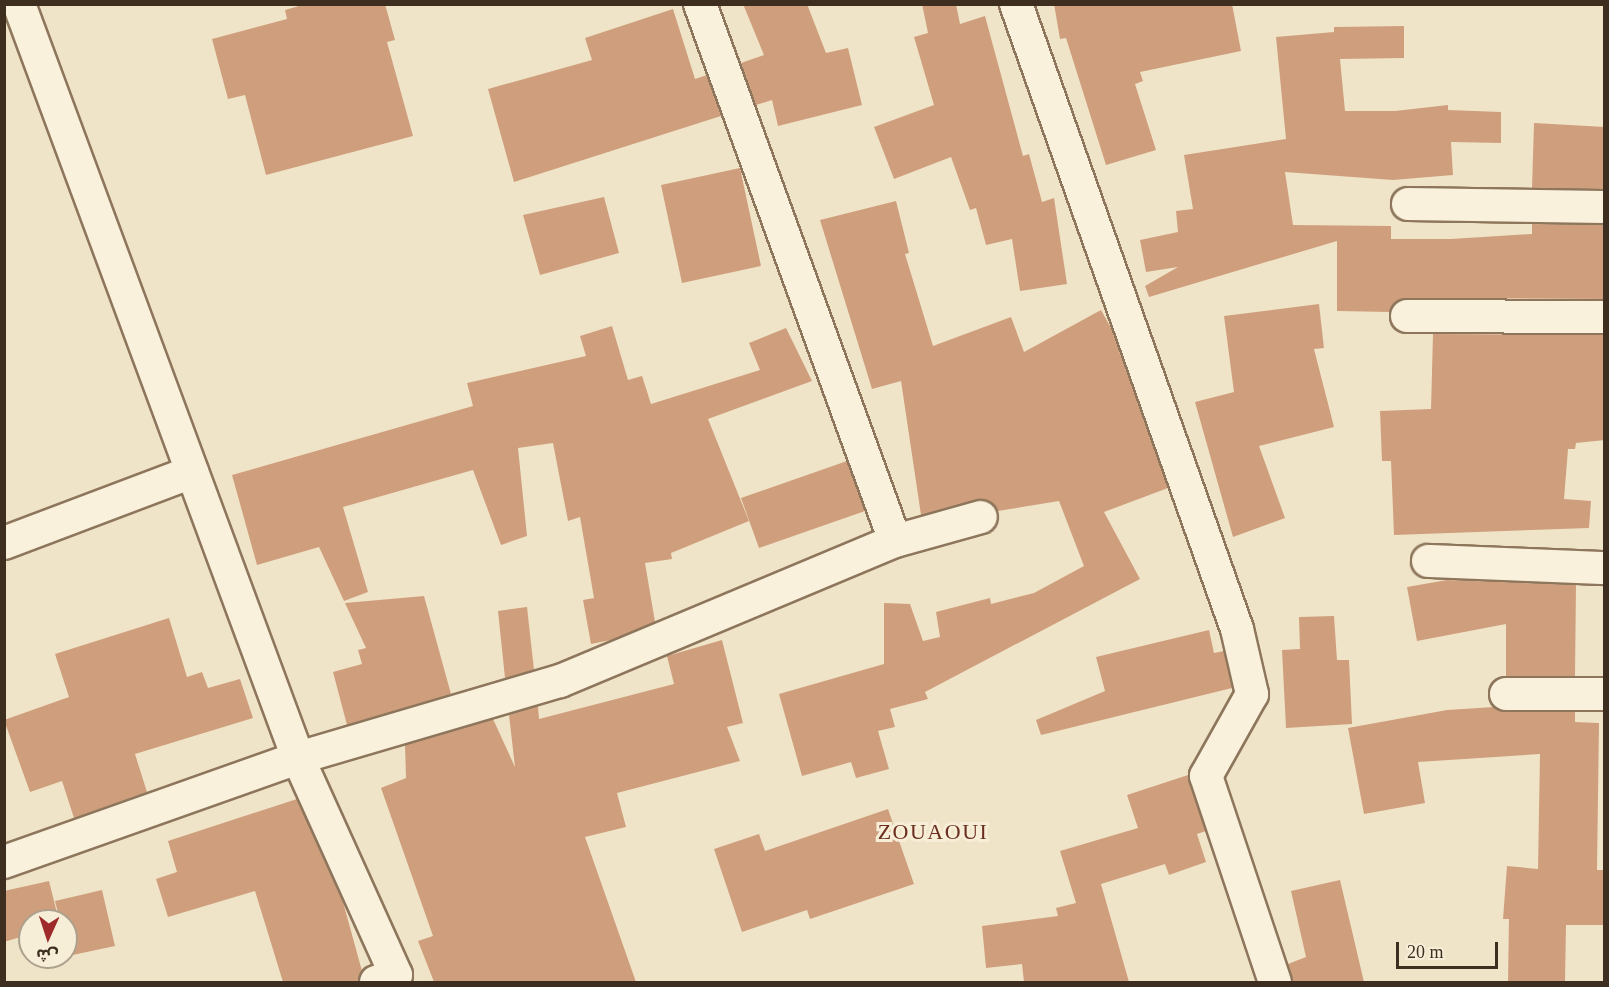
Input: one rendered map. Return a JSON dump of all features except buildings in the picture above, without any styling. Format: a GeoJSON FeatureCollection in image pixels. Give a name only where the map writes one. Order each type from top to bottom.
{"type":"FeatureCollection","features":[{"type":"Feature","properties":{"kind":"street"},"geometry":{"type":"LineString","coordinates":[[19,4],[298,758],[390,980]]}},
{"type":"Feature","properties":{"kind":"street"},"geometry":{"type":"LineString","coordinates":[[700,4],[895,541]]}},
{"type":"Feature","properties":{"kind":"street"},"geometry":{"type":"LineString","coordinates":[[1016,4],[1237,629],[1252,694],[1206,776],[1275,982]]}},
{"type":"Feature","properties":{"kind":"street"},"geometry":{"type":"LineString","coordinates":[[1408,204],[1605,207]]}},
{"type":"Feature","properties":{"kind":"street"},"geometry":{"type":"LineString","coordinates":[[1407,316],[1605,317]]}},
{"type":"Feature","properties":{"kind":"street"},"geometry":{"type":"LineString","coordinates":[[4,543],[192,472]]}},
{"type":"Feature","properties":{"kind":"street"},"geometry":{"type":"LineString","coordinates":[[4,862],[298,758],[560,681],[895,541],[981,518]]}},
{"type":"Feature","properties":{"kind":"street"},"geometry":{"type":"LineString","coordinates":[[1428,561],[1605,568]]}},
{"type":"Feature","properties":{"kind":"street"},"geometry":{"type":"LineString","coordinates":[[1506,694],[1605,694]]}},
{"type":"Feature","properties":{"kind":"district","name":"ZOUAOUI"},"geometry":{"type":"Point","coordinates":[933,832]}}]}
